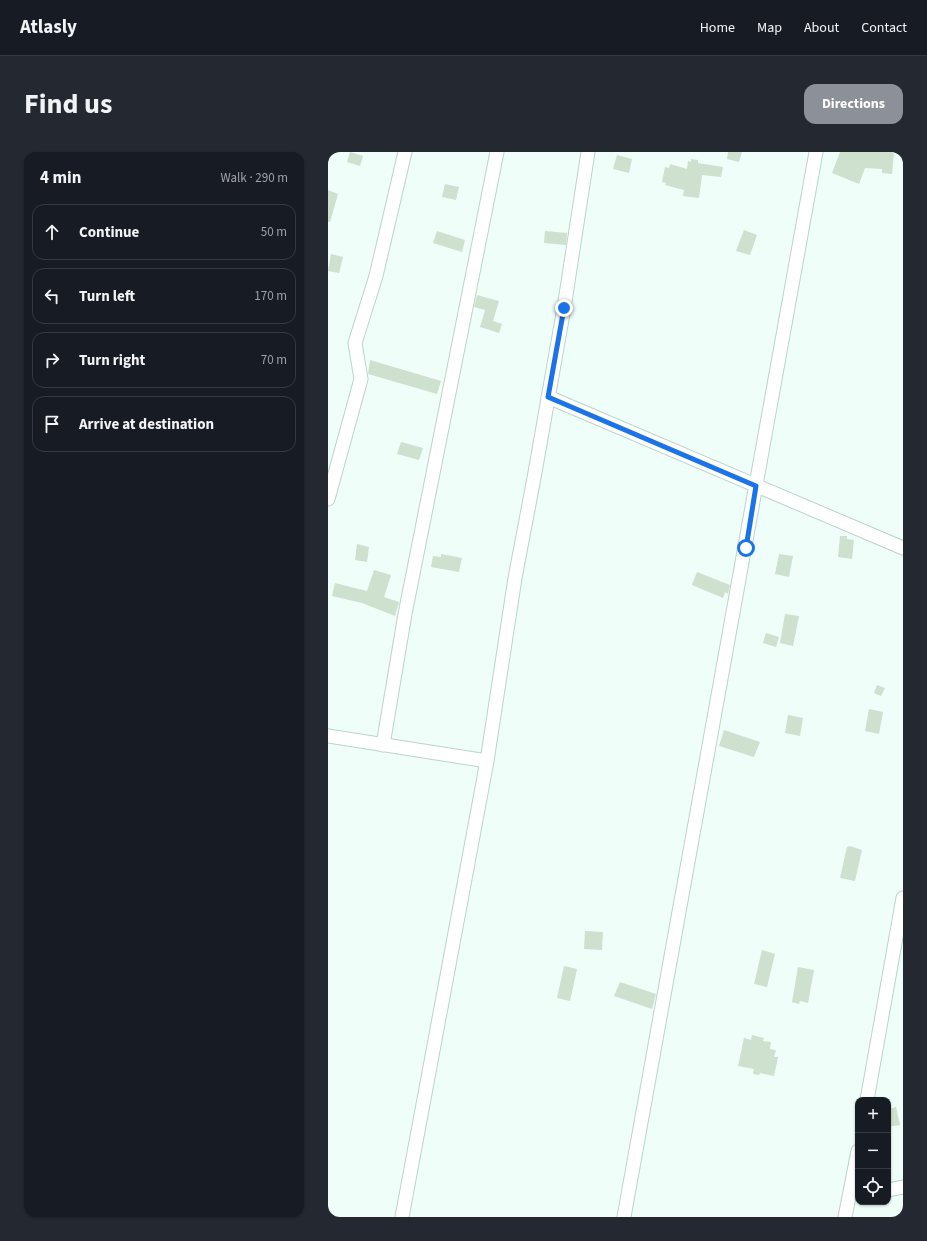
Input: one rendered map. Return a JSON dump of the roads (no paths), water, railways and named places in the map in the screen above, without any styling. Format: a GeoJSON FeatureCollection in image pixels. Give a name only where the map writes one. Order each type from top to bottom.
{"type":"FeatureCollection","features":[{"type":"Feature","properties":{"kind":"street"},"geometry":{"type":"LineString","coordinates":[[328,499],[361,379],[355,343],[376,276],[405,152]]}},
{"type":"Feature","properties":{"kind":"street"},"geometry":{"type":"LineString","coordinates":[[383,745],[405,614],[497,152]]}},
{"type":"Feature","properties":{"kind":"street"},"geometry":{"type":"LineString","coordinates":[[402,1217],[487,761],[515,578],[548,397],[577,227],[588,152]]}},
{"type":"Feature","properties":{"kind":"street"},"geometry":{"type":"LineString","coordinates":[[624,1217],[816,152]]}},
{"type":"Feature","properties":{"kind":"street"},"geometry":{"type":"LineString","coordinates":[[548,397],[903,548]]}},
{"type":"Feature","properties":{"kind":"street"},"geometry":{"type":"LineString","coordinates":[[328,736],[487,761]]}},
{"type":"Feature","properties":{"kind":"street"},"geometry":{"type":"LineString","coordinates":[[868,1097],[903,898]]}},
{"type":"Feature","properties":{"kind":"street"},"geometry":{"type":"LineString","coordinates":[[845,1217],[854,1196],[856,1169]]}},
{"type":"Feature","properties":{"kind":"street"},"geometry":{"type":"LineString","coordinates":[[891,1189],[903,1187]]}}]}
